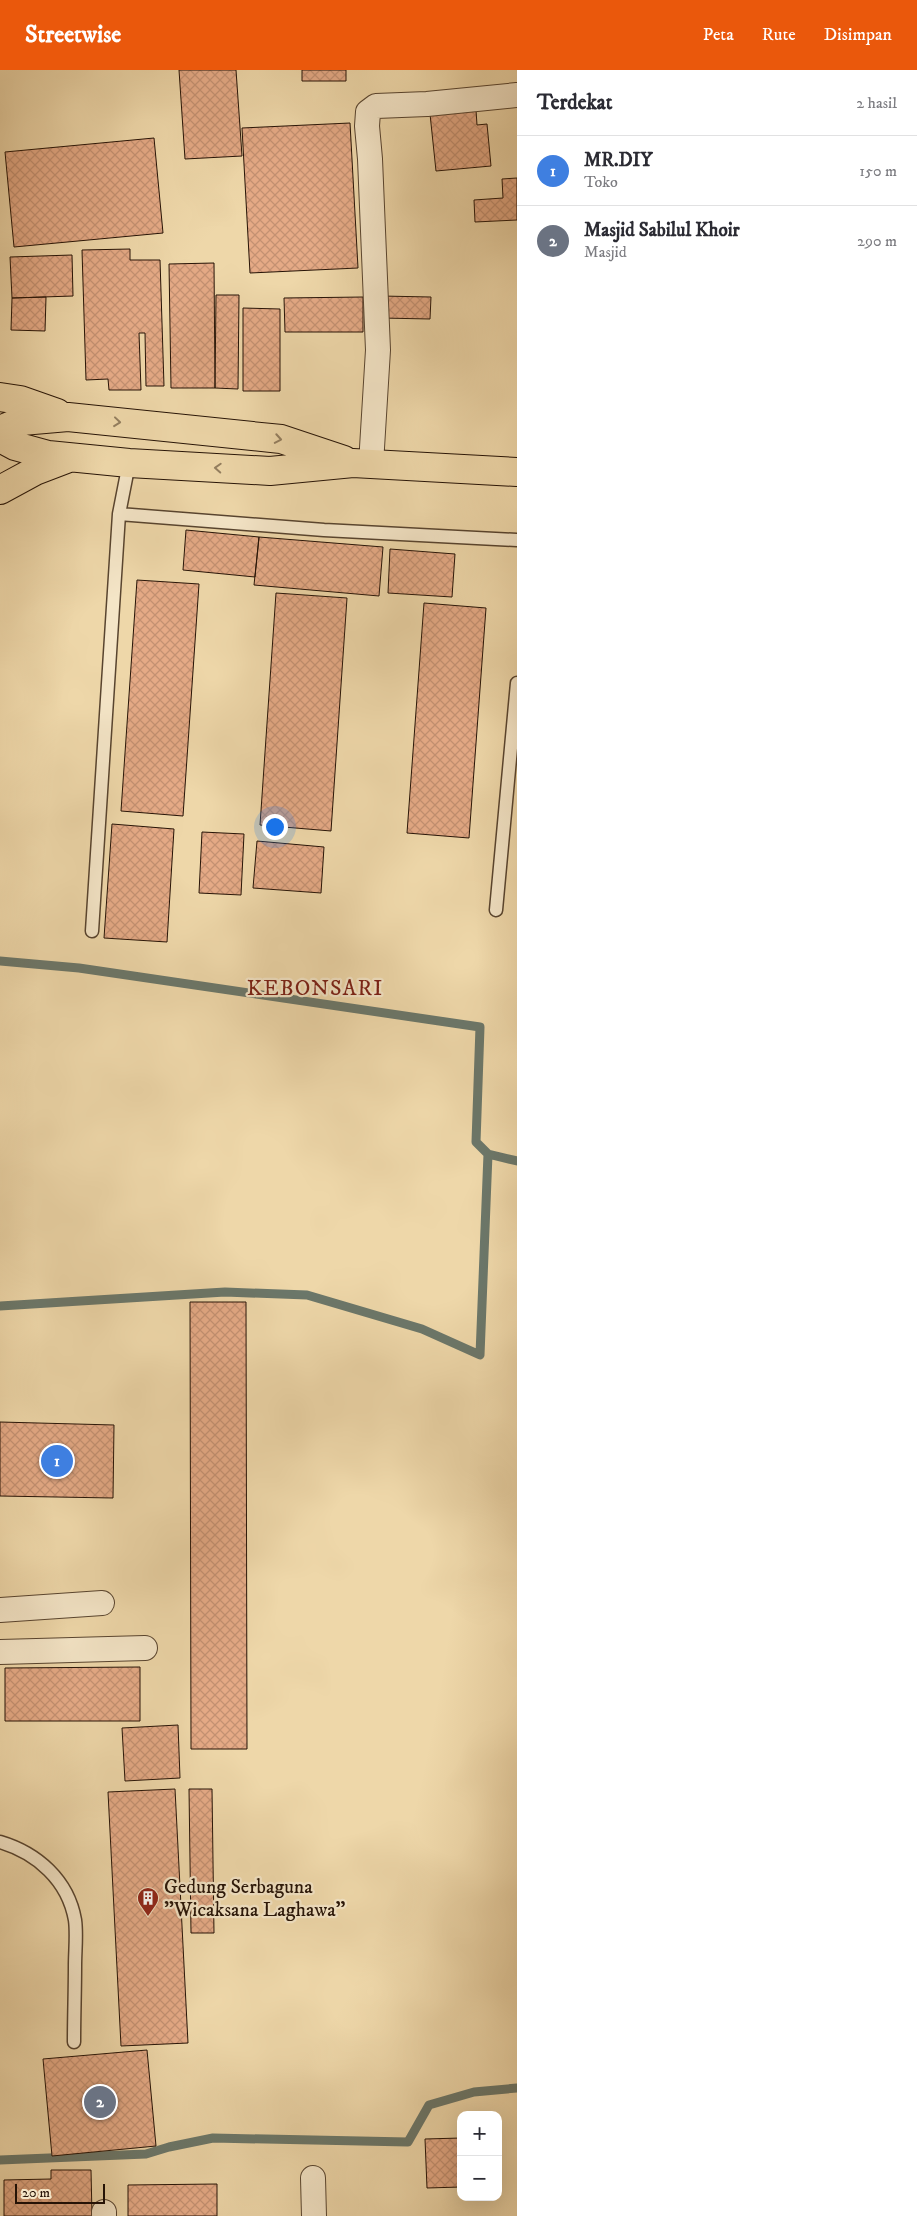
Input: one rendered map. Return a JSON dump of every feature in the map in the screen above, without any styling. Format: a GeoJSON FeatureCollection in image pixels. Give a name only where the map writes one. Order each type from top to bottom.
{"type":"FeatureCollection","features":[{"type":"Feature","properties":{"kind":"main road"},"geometry":{"type":"LineString","coordinates":[[0,397],[20,400],[68,417]]}},
{"type":"Feature","properties":{"kind":"main road"},"geometry":{"type":"LineString","coordinates":[[0,430],[22,421],[68,417],[281,439],[362,464]]}},
{"type":"Feature","properties":{"kind":"main road"},"geometry":{"type":"LineString","coordinates":[[0,438],[32,450],[70,458],[129,463],[270,471],[362,464],[517,472]]}},
{"type":"Feature","properties":{"kind":"main road"},"geometry":{"type":"LineString","coordinates":[[0,490],[35,471],[70,458]]}},
{"type":"Feature","properties":{"kind":"street"},"geometry":{"type":"LineString","coordinates":[[362,464],[378,350],[367,126],[368,112],[376,106],[427,104],[517,95]]}},
{"type":"Feature","properties":{"kind":"street"},"geometry":{"type":"LineString","coordinates":[[0,1610],[102,1603]]}},
{"type":"Feature","properties":{"kind":"street"},"geometry":{"type":"LineString","coordinates":[[0,1652],[146,1648]]}},
{"type":"Feature","properties":{"kind":"street"},"geometry":{"type":"LineString","coordinates":[[313,2178],[314,2216]]}},
{"type":"Feature","properties":{"kind":"lane"},"geometry":{"type":"LineString","coordinates":[[92,931],[119,514],[129,463]]}},
{"type":"Feature","properties":{"kind":"lane"},"geometry":{"type":"LineString","coordinates":[[119,514],[324,530],[517,540]]}},
{"type":"Feature","properties":{"kind":"lane"},"geometry":{"type":"LineString","coordinates":[[496,910],[517,683]]}},
{"type":"Feature","properties":{"kind":"lane"},"geometry":{"type":"LineString","coordinates":[[0,1842],[24,1851],[43,1864],[58,1880],[69,1899],[75,1921],[74,2042]]}},
{"type":"Feature","properties":{"kind":"building"},"geometry":{"type":"Polygon","coordinates":[[[179,70],[236,70],[242,156],[185,159],[179,70]]]}},
{"type":"Feature","properties":{"kind":"building"},"geometry":{"type":"Polygon","coordinates":[[[302,70],[346,70],[346,81],[302,81],[302,70]]]}},
{"type":"Feature","properties":{"kind":"building"},"geometry":{"type":"Polygon","coordinates":[[[476,110],[477,125],[487,124],[491,166],[436,171],[430,114],[476,110]]]}},
{"type":"Feature","properties":{"kind":"building"},"geometry":{"type":"Polygon","coordinates":[[[350,123],[358,268],[250,273],[242,128],[350,123]]]}},
{"type":"Feature","properties":{"kind":"building"},"geometry":{"type":"Polygon","coordinates":[[[154,138],[163,233],[14,247],[5,152],[154,138]]]}},
{"type":"Feature","properties":{"kind":"building"},"geometry":{"type":"Polygon","coordinates":[[[517,178],[517,220],[475,222],[474,200],[503,198],[502,179],[517,178]]]}},
{"type":"Feature","properties":{"kind":"building"},"geometry":{"type":"Polygon","coordinates":[[[130,249],[130,260],[160,260],[164,386],[146,386],[145,333],[139,333],[141,390],[109,390],[108,379],[86,380],[82,250],[130,249]]]}},
{"type":"Feature","properties":{"kind":"building"},"geometry":{"type":"Polygon","coordinates":[[[72,255],[73,296],[12,298],[10,257],[72,255]]]}},
{"type":"Feature","properties":{"kind":"building"},"geometry":{"type":"Polygon","coordinates":[[[214,263],[215,388],[171,388],[169,264],[214,263]]]}},
{"type":"Feature","properties":{"kind":"building"},"geometry":{"type":"Polygon","coordinates":[[[216,295],[239,295],[238,389],[215,388],[216,295]]]}},
{"type":"Feature","properties":{"kind":"building"},"geometry":{"type":"Polygon","coordinates":[[[381,296],[431,297],[430,319],[381,318],[381,296]]]}},
{"type":"Feature","properties":{"kind":"building"},"geometry":{"type":"Polygon","coordinates":[[[46,297],[45,331],[11,330],[12,298],[46,297]]]}},
{"type":"Feature","properties":{"kind":"building"},"geometry":{"type":"Polygon","coordinates":[[[363,297],[363,332],[285,332],[284,298],[363,297]]]}},
{"type":"Feature","properties":{"kind":"building"},"geometry":{"type":"Polygon","coordinates":[[[243,308],[280,309],[280,391],[243,391],[243,308]]]}},
{"type":"Feature","properties":{"kind":"building"},"geometry":{"type":"Polygon","coordinates":[[[186,530],[259,537],[255,577],[183,570],[186,530]]]}},
{"type":"Feature","properties":{"kind":"building"},"geometry":{"type":"Polygon","coordinates":[[[259,537],[383,547],[379,596],[254,585],[259,537]]]}},
{"type":"Feature","properties":{"kind":"building"},"geometry":{"type":"Polygon","coordinates":[[[390,549],[455,554],[452,597],[388,593],[390,549]]]}},
{"type":"Feature","properties":{"kind":"building"},"geometry":{"type":"Polygon","coordinates":[[[137,580],[199,584],[183,816],[121,811],[137,580]]]}},
{"type":"Feature","properties":{"kind":"building"},"geometry":{"type":"Polygon","coordinates":[[[276,593],[347,598],[331,831],[260,825],[276,593]]]}},
{"type":"Feature","properties":{"kind":"building"},"geometry":{"type":"Polygon","coordinates":[[[424,603],[486,608],[469,838],[407,833],[424,603]]]}},
{"type":"Feature","properties":{"kind":"building"},"geometry":{"type":"Polygon","coordinates":[[[112,824],[174,829],[167,942],[104,938],[112,824]]]}},
{"type":"Feature","properties":{"kind":"building"},"geometry":{"type":"Polygon","coordinates":[[[202,832],[244,834],[241,895],[199,893],[202,832]]]}},
{"type":"Feature","properties":{"kind":"building"},"geometry":{"type":"Polygon","coordinates":[[[257,841],[324,847],[321,893],[253,888],[257,841]]]}},
{"type":"Feature","properties":{"kind":"building"},"geometry":{"type":"Polygon","coordinates":[[[190,1302],[246,1302],[247,1749],[191,1749],[190,1302]]]}},
{"type":"Feature","properties":{"kind":"building"},"geometry":{"type":"Polygon","coordinates":[[[0,1422],[114,1425],[113,1498],[0,1496],[0,1422]]]}},
{"type":"Feature","properties":{"kind":"building"},"geometry":{"type":"Polygon","coordinates":[[[140,1667],[140,1721],[5,1721],[5,1668],[140,1667]]]}},
{"type":"Feature","properties":{"kind":"building"},"geometry":{"type":"Polygon","coordinates":[[[178,1725],[180,1778],[125,1781],[122,1728],[178,1725]]]}},
{"type":"Feature","properties":{"kind":"building","name":"Gedung Serbaguna \"Wicaksana Laghawa\""},"geometry":{"type":"Polygon","coordinates":[[[175,1789],[188,2043],[121,2046],[108,1792],[175,1789]]]}},
{"type":"Feature","properties":{"kind":"building"},"geometry":{"type":"Polygon","coordinates":[[[189,1789],[212,1789],[214,1933],[191,1933],[189,1789]]]}},
{"type":"Feature","properties":{"kind":"building"},"geometry":{"type":"Polygon","coordinates":[[[147,2050],[156,2146],[52,2156],[43,2059],[147,2050]]]}},
{"type":"Feature","properties":{"kind":"building"},"geometry":{"type":"Polygon","coordinates":[[[457,2138],[457,2187],[427,2188],[425,2139],[457,2138]]]}},
{"type":"Feature","properties":{"kind":"building"},"geometry":{"type":"Polygon","coordinates":[[[51,2170],[91,2170],[92,2216],[4,2216],[4,2180],[51,2179],[51,2170]]]}},
{"type":"Feature","properties":{"kind":"building"},"geometry":{"type":"Polygon","coordinates":[[[217,2184],[217,2216],[128,2216],[128,2185],[217,2184]]]}},
{"type":"Feature","properties":{"kind":"waterway"},"geometry":{"type":"LineString","coordinates":[[0,961],[79,968],[480,1027],[476,1142],[488,1154],[517,1161]]}},
{"type":"Feature","properties":{"kind":"waterway"},"geometry":{"type":"LineString","coordinates":[[0,1306],[225,1292],[307,1295],[422,1329],[480,1355],[488,1154]]}},
{"type":"Feature","properties":{"kind":"waterway"},"geometry":{"type":"LineString","coordinates":[[0,2160],[146,2154],[213,2138],[408,2142],[429,2105],[474,2092],[517,2088]]}},
{"type":"Feature","properties":{"kind":"place","name":"MR.DIY"},"geometry":{"type":"Point","coordinates":[57,1461]}},
{"type":"Feature","properties":{"kind":"place","name":"Gedung Serbaguna \"Wicaksana Laghawa\""},"geometry":{"type":"Point","coordinates":[148,1917]}},
{"type":"Feature","properties":{"kind":"place","name":"Masjid Sabilul Khoir"},"geometry":{"type":"Point","coordinates":[100,2102]}},
{"type":"Feature","properties":{"kind":"district","name":"KEBONSARI"},"geometry":{"type":"Point","coordinates":[315,987]}}]}
